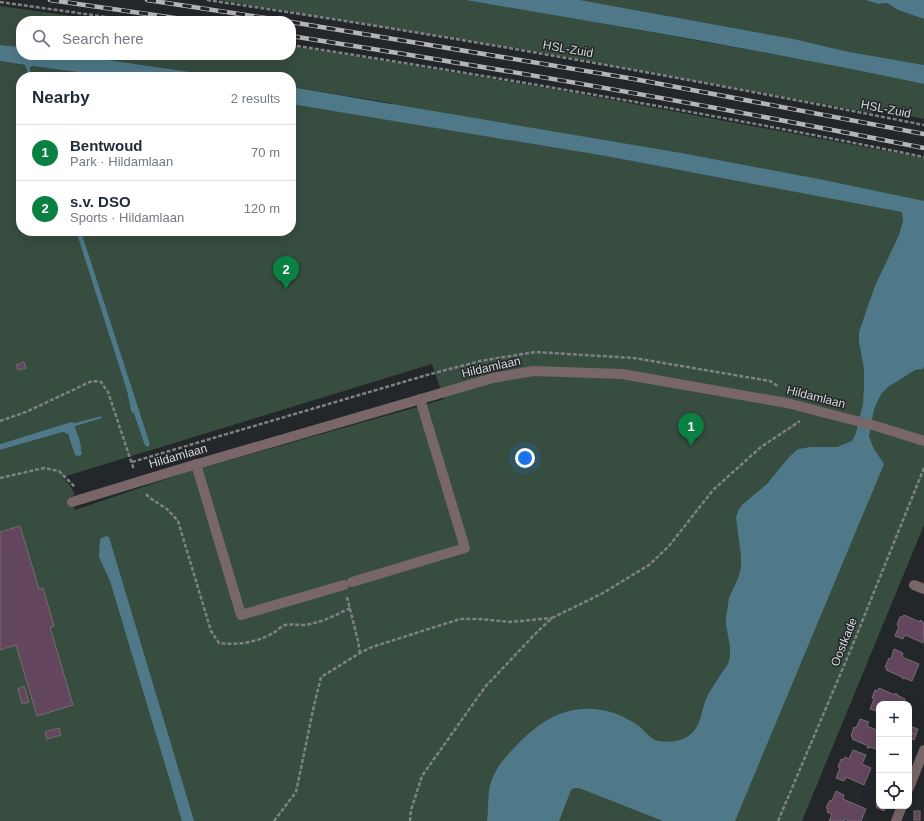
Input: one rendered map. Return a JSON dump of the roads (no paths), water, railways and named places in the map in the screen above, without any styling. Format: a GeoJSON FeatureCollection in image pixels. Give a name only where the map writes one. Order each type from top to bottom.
{"type":"FeatureCollection","features":[{"type":"Feature","properties":{"kind":"street","name":"Hildamlaan"},"geometry":{"type":"LineString","coordinates":[[72,502],[196,464],[493,378],[533,371],[622,374],[658,379],[787,403],[852,419],[924,441]]}},
{"type":"Feature","properties":{"kind":"street"},"geometry":{"type":"LineString","coordinates":[[196,464],[241,616],[465,548],[420,399]]}},
{"type":"Feature","properties":{"kind":"street"},"geometry":{"type":"LineString","coordinates":[[914,585],[924,589]]}},
{"type":"Feature","properties":{"kind":"street"},"geometry":{"type":"LineString","coordinates":[[912,780],[924,750]]}},
{"type":"Feature","properties":{"kind":"street"},"geometry":{"type":"LineString","coordinates":[[896,821],[901,809]]}},
{"type":"Feature","properties":{"kind":"water"},"geometry":{"type":"Polygon","coordinates":[[[465,0],[580,0],[794,39],[845,51],[924,65],[924,84],[752,50],[465,0]]]}},
{"type":"Feature","properties":{"kind":"water"},"geometry":{"type":"Polygon","coordinates":[[[865,0],[924,0],[924,19],[898,10],[887,3],[878,4],[865,0]]]}},
{"type":"Feature","properties":{"kind":"water"},"geometry":{"type":"Polygon","coordinates":[[[0,45],[16,47],[16,60],[109,60],[190,72],[77,72],[33,66],[30,67],[30,72],[27,72],[25,65],[0,61],[0,45]]]}},
{"type":"Feature","properties":{"kind":"water"},"geometry":{"type":"Polygon","coordinates":[[[296,88],[681,153],[819,179],[924,201],[924,366],[923,369],[915,370],[888,387],[881,394],[874,409],[869,436],[873,447],[884,464],[735,821],[663,821],[579,788],[574,788],[571,790],[559,821],[487,821],[490,786],[493,777],[502,762],[509,753],[528,735],[549,719],[573,710],[586,709],[614,713],[636,724],[655,740],[662,742],[671,742],[684,739],[696,728],[699,723],[705,701],[728,664],[730,657],[726,618],[729,598],[739,576],[741,566],[736,517],[739,509],[767,484],[789,457],[798,449],[811,447],[837,447],[852,441],[856,433],[863,404],[864,369],[859,342],[859,332],[875,286],[899,235],[903,221],[902,212],[606,156],[296,105],[296,88]]]}},
{"type":"Feature","properties":{"kind":"water"},"geometry":{"type":"Polygon","coordinates":[[[78,236],[83,236],[150,444],[148,447],[145,446],[134,414],[131,411],[127,391],[78,236]]]}},
{"type":"Feature","properties":{"kind":"water"},"geometry":{"type":"Polygon","coordinates":[[[101,416],[102,418],[75,427],[80,441],[82,454],[79,456],[75,455],[68,434],[63,432],[0,450],[0,444],[71,422],[75,423],[101,416]]]}},
{"type":"Feature","properties":{"kind":"water"},"geometry":{"type":"Polygon","coordinates":[[[106,536],[109,537],[194,821],[182,821],[110,581],[99,557],[100,539],[106,536]]]}},
{"type":"Feature","properties":{"kind":"railway"},"geometry":{"type":"LineString","coordinates":[[50,0],[161,16]]}},
{"type":"Feature","properties":{"kind":"railway"},"geometry":{"type":"LineString","coordinates":[[147,0],[253,16]]}},
{"type":"Feature","properties":{"kind":"railway"},"geometry":{"type":"LineString","coordinates":[[296,23],[634,79],[924,134]]}},
{"type":"Feature","properties":{"kind":"railway"},"geometry":{"type":"LineString","coordinates":[[296,37],[608,89],[766,117],[924,148]]}},
{"type":"Feature","properties":{"kind":"place","name":"s.v. DSO"},"geometry":{"type":"Point","coordinates":[286,289]}},
{"type":"Feature","properties":{"kind":"place","name":"Bentwoud"},"geometry":{"type":"Point","coordinates":[691,446]}}]}
